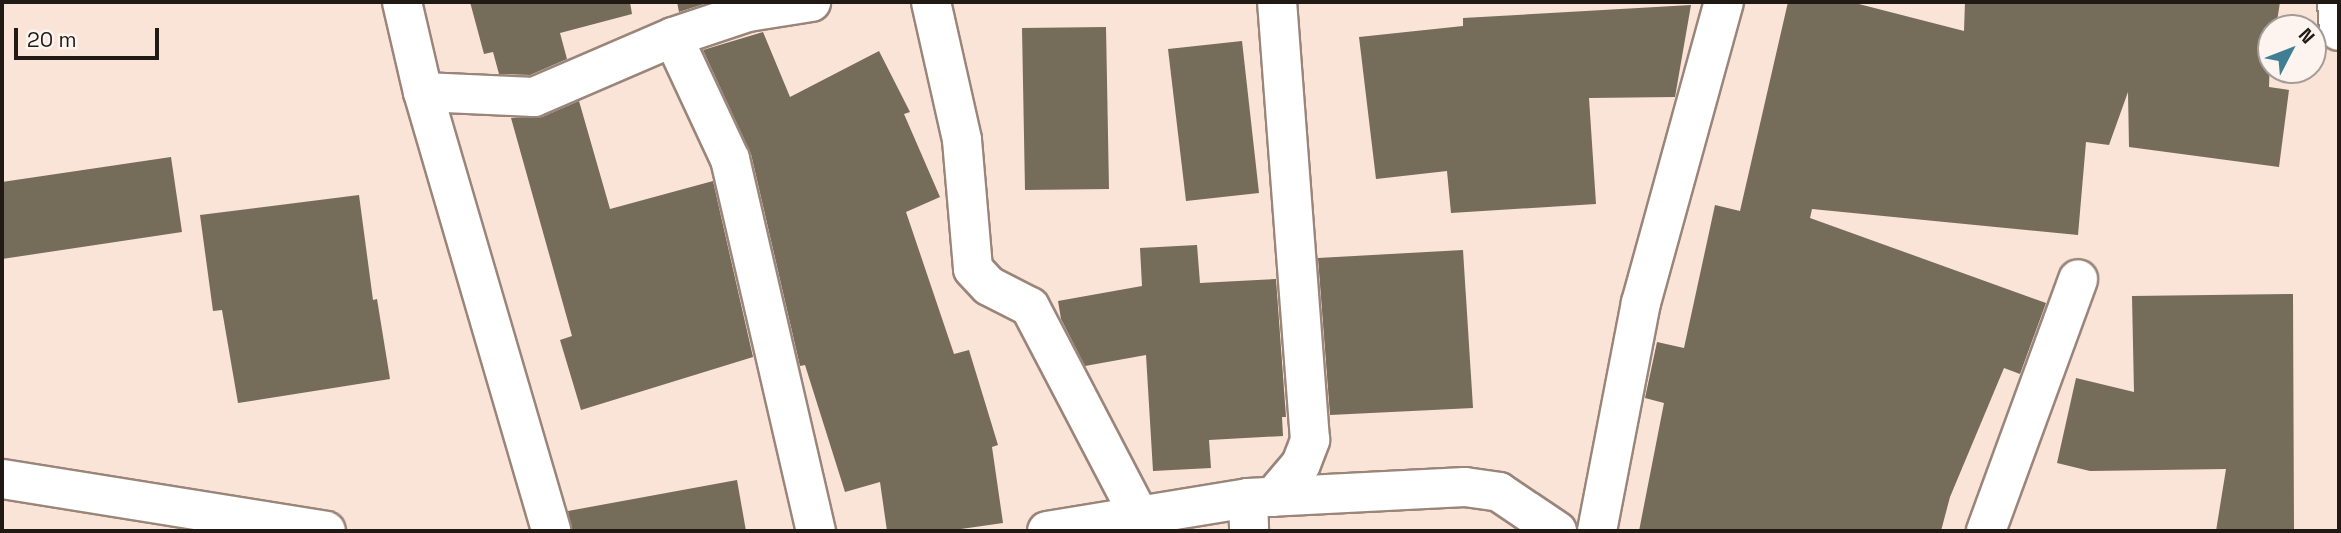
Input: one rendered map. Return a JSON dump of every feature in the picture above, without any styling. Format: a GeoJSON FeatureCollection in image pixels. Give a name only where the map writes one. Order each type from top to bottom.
{"type":"FeatureCollection","features":[{"type":"Feature","properties":{"kind":"street"},"geometry":{"type":"LineString","coordinates":[[402,2],[423,92],[551,531]]}},
{"type":"Feature","properties":{"kind":"street"},"geometry":{"type":"LineString","coordinates":[[423,92],[534,97],[673,37],[748,12],[811,2]]}},
{"type":"Feature","properties":{"kind":"street"},"geometry":{"type":"LineString","coordinates":[[932,2],[962,140],[973,269],[989,286],[1030,307],[1142,522]]}},
{"type":"Feature","properties":{"kind":"street"},"geometry":{"type":"LineString","coordinates":[[1257,509],[1301,464],[1310,440],[1277,2]]}},
{"type":"Feature","properties":{"kind":"street"},"geometry":{"type":"LineString","coordinates":[[1597,531],[1641,303],[1724,2]]}},
{"type":"Feature","properties":{"kind":"street"},"geometry":{"type":"LineString","coordinates":[[2337,2],[2339,31]]}},
{"type":"Feature","properties":{"kind":"street"},"geometry":{"type":"LineString","coordinates":[[673,37],[730,159],[816,531]]}},
{"type":"Feature","properties":{"kind":"street"},"geometry":{"type":"LineString","coordinates":[[1986,531],[2078,279]]}},
{"type":"Feature","properties":{"kind":"street"},"geometry":{"type":"LineString","coordinates":[[2,479],[326,531]]}},
{"type":"Feature","properties":{"kind":"street"},"geometry":{"type":"LineString","coordinates":[[1047,531],[1465,487],[1499,492],[1557,531]]}},
{"type":"Feature","properties":{"kind":"building"},"geometry":{"type":"Polygon","coordinates":[[[470,2],[630,2],[632,14],[560,33],[567,59],[530,75],[499,74],[493,52],[484,54],[470,2]]]}},
{"type":"Feature","properties":{"kind":"building"},"geometry":{"type":"Polygon","coordinates":[[[677,2],[710,2],[679,12],[677,2]]]}},
{"type":"Feature","properties":{"kind":"building"},"geometry":{"type":"Polygon","coordinates":[[[1788,2],[1851,2],[1964,31],[1965,2],[2280,2],[2278,14],[2257,14],[2257,84],[2269,84],[2269,87],[2289,90],[2279,167],[2129,147],[2128,92],[2109,145],[2086,142],[2078,235],[1812,209],[1810,218],[2046,303],[2020,374],[2004,368],[1950,497],[1941,531],[1639,531],[1664,403],[1645,398],[1657,342],[1684,348],[1715,205],[1740,211],[1788,2]]]}},
{"type":"Feature","properties":{"kind":"building"},"geometry":{"type":"Polygon","coordinates":[[[1691,5],[1675,97],[1589,98],[1596,204],[1451,213],[1447,171],[1376,179],[1359,37],[1463,26],[1463,18],[1691,5]]]}},
{"type":"Feature","properties":{"kind":"building"},"geometry":{"type":"Polygon","coordinates":[[[1106,27],[1109,189],[1025,190],[1022,28],[1106,27]]]}},
{"type":"Feature","properties":{"kind":"building"},"geometry":{"type":"Polygon","coordinates":[[[763,32],[790,97],[879,51],[910,112],[904,114],[940,197],[906,212],[954,354],[969,350],[998,445],[992,447],[1003,523],[947,531],[887,531],[880,482],[845,492],[805,365],[800,366],[751,154],[703,50],[763,32]]]}},
{"type":"Feature","properties":{"kind":"building"},"geometry":{"type":"Polygon","coordinates":[[[1242,41],[1259,193],[1186,201],[1168,49],[1242,41]]]}},
{"type":"Feature","properties":{"kind":"building"},"geometry":{"type":"Polygon","coordinates":[[[579,101],[610,209],[713,181],[753,357],[581,410],[560,340],[572,336],[511,118],[542,117],[579,101]]]}},
{"type":"Feature","properties":{"kind":"building"},"geometry":{"type":"Polygon","coordinates":[[[171,157],[182,232],[2,259],[2,182],[171,157]]]}},
{"type":"Feature","properties":{"kind":"building"},"geometry":{"type":"Polygon","coordinates":[[[359,195],[373,300],[377,299],[390,379],[238,403],[222,310],[213,311],[200,215],[359,195]]]}},
{"type":"Feature","properties":{"kind":"building"},"geometry":{"type":"Polygon","coordinates":[[[1197,245],[1200,283],[1276,279],[1286,417],[1282,417],[1283,436],[1209,440],[1211,468],[1153,471],[1146,355],[1085,366],[1061,319],[1058,301],[1142,286],[1140,248],[1197,245]]]}},
{"type":"Feature","properties":{"kind":"building"},"geometry":{"type":"Polygon","coordinates":[[[1463,250],[1473,408],[1330,415],[1318,258],[1463,250]]]}},
{"type":"Feature","properties":{"kind":"building"},"geometry":{"type":"Polygon","coordinates":[[[2293,294],[2294,531],[2216,531],[2226,469],[2090,471],[2057,463],[2076,378],[2134,392],[2132,296],[2293,294]]]}},
{"type":"Feature","properties":{"kind":"building"},"geometry":{"type":"Polygon","coordinates":[[[737,480],[746,531],[572,531],[568,511],[737,480]]]}}]}
